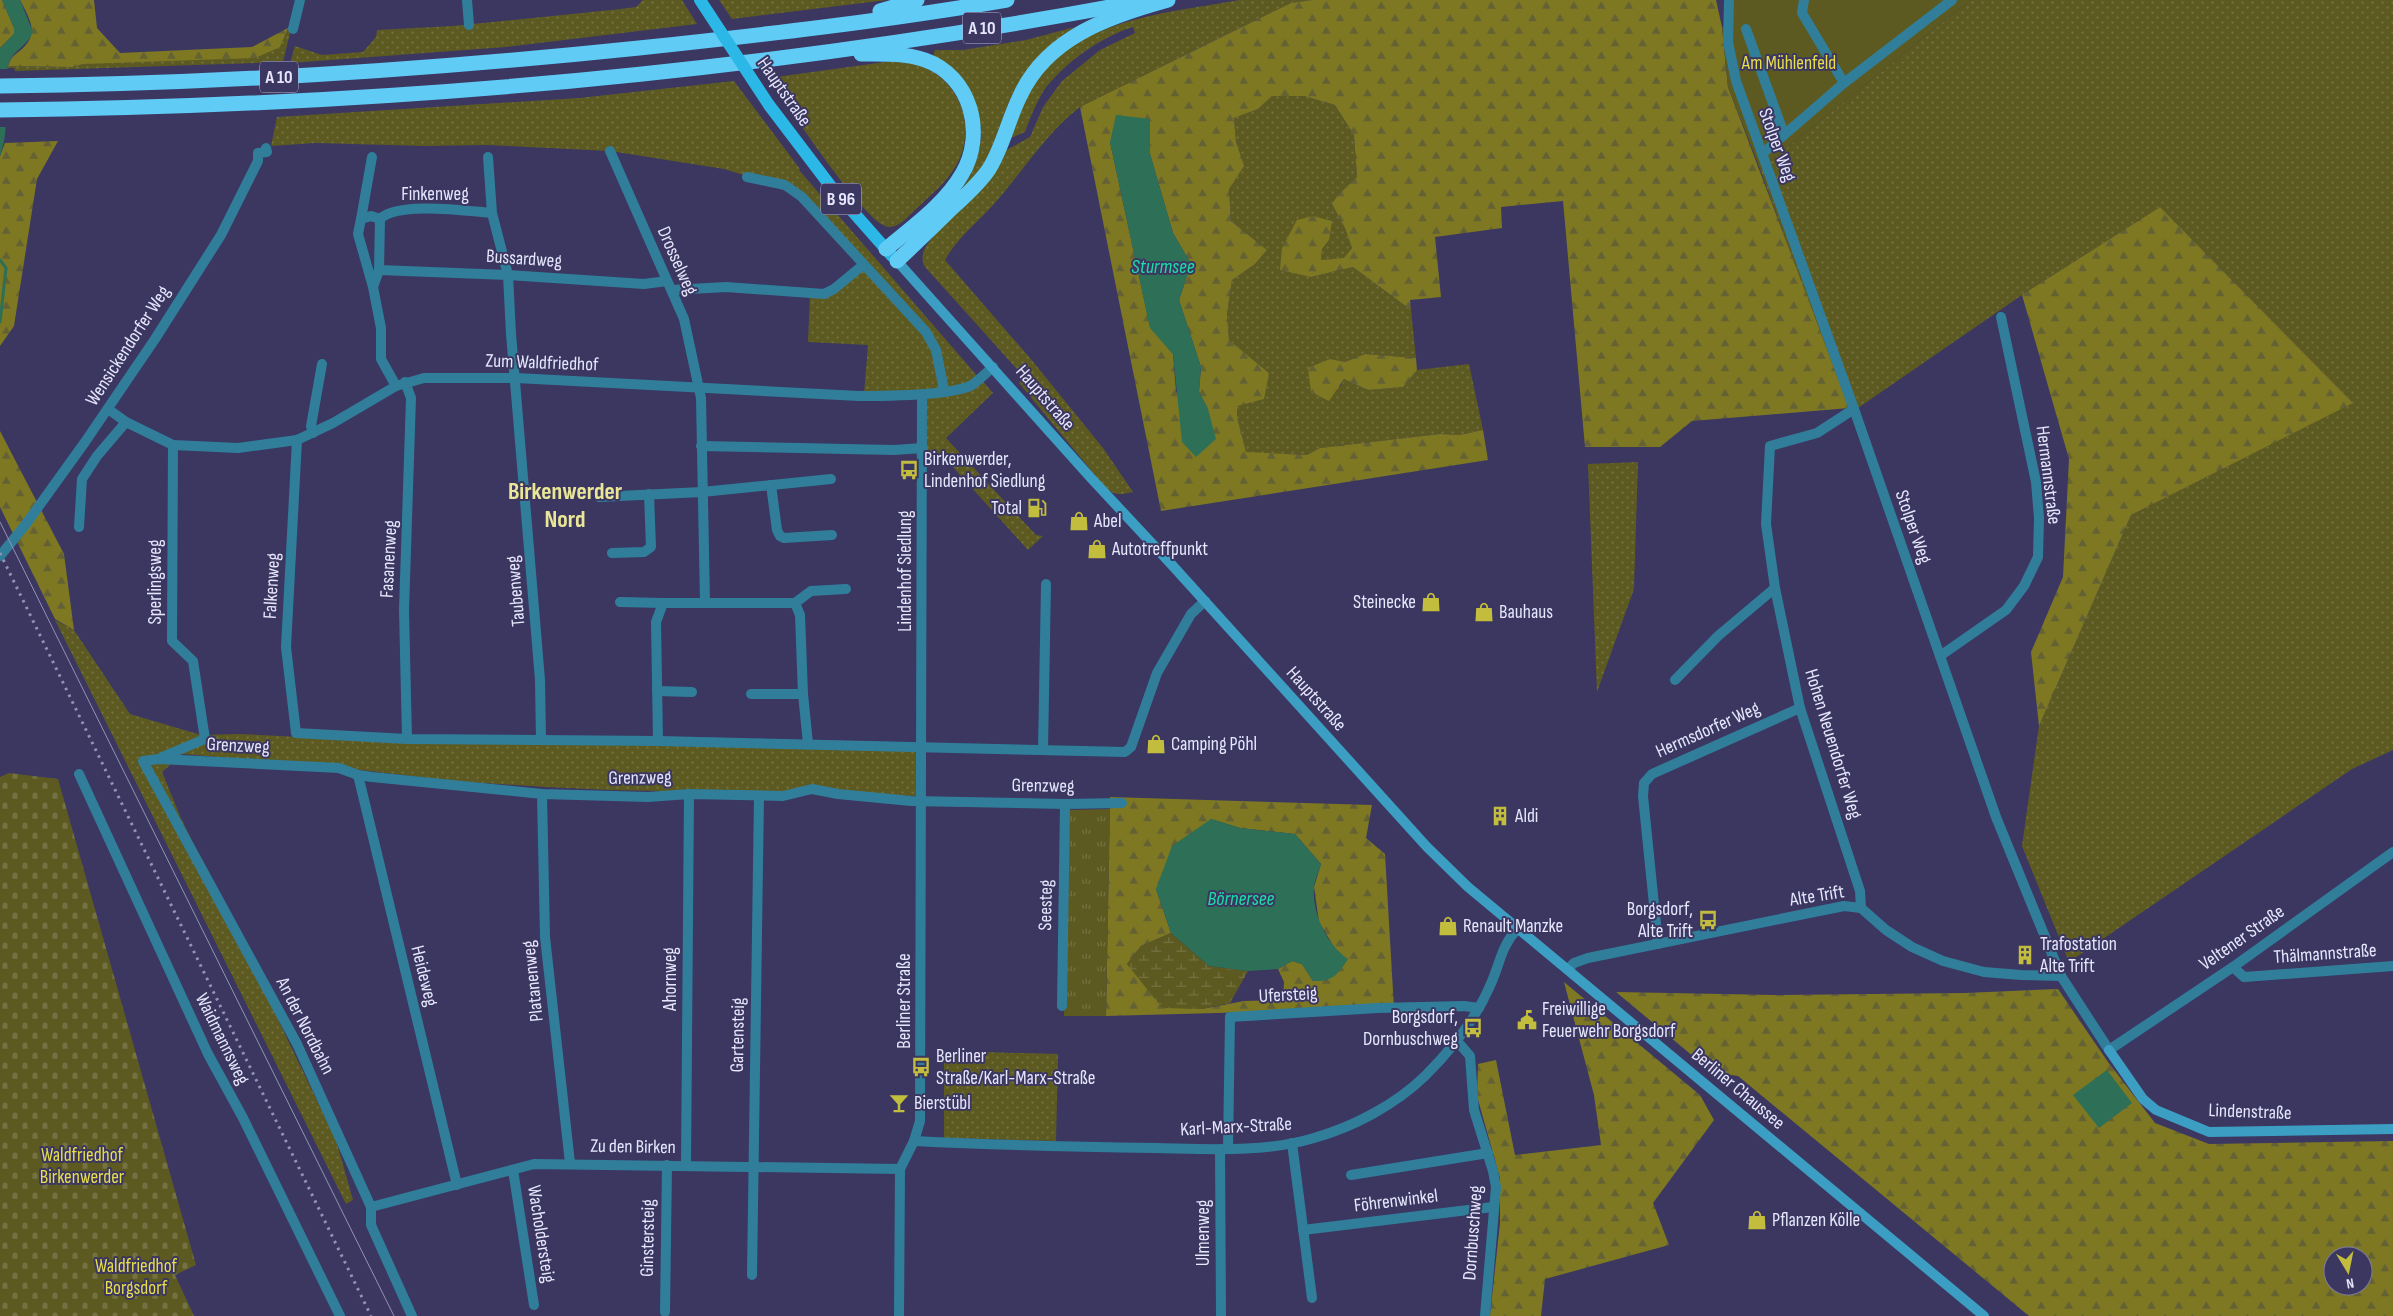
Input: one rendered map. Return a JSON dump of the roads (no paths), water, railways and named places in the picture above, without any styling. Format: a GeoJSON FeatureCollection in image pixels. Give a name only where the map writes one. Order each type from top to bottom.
{"type":"FeatureCollection","features":[{"type":"Feature","properties":{"kind":"highway"},"geometry":{"type":"LineString","coordinates":[[828,26],[917,0]]}},
{"type":"Feature","properties":{"kind":"highway","name":"A 10"},"geometry":{"type":"LineString","coordinates":[[8,86],[196,81],[410,69],[562,56],[828,26],[1007,0]]}},
{"type":"Feature","properties":{"kind":"highway","name":"A 10"},"geometry":{"type":"LineString","coordinates":[[7,110],[180,106],[427,92],[631,74],[817,52],[1000,25],[1147,0]]}},
{"type":"Feature","properties":{"kind":"highway"},"geometry":{"type":"LineString","coordinates":[[897,261],[982,180],[995,158],[1025,85],[1048,56],[1063,43],[1096,25],[1126,12],[1168,0]]}},
{"type":"Feature","properties":{"kind":"highway"},"geometry":{"type":"LineString","coordinates":[[817,52],[905,55],[924,60],[942,68],[954,79],[963,92],[970,109],[974,137],[972,151],[962,174],[943,198],[886,249]]}},
{"type":"Feature","properties":{"kind":"main road","name":"Hauptstraße"},"geometry":{"type":"LineString","coordinates":[[700,0],[769,105],[832,188],[1386,803]]}},
{"type":"Feature","properties":{"kind":"main road","name":"Berliner Chaussee"},"geometry":{"type":"LineString","coordinates":[[1386,803],[1427,848],[1468,886],[1890,1240],[1984,1316]]}},
{"type":"Feature","properties":{"kind":"main road","name":"Lindenstraße"},"geometry":{"type":"LineString","coordinates":[[2109,1050],[2143,1099],[2156,1110],[2208,1132],[2393,1129]]}},
{"type":"Feature","properties":{"kind":"street"},"geometry":{"type":"LineString","coordinates":[[293,29],[300,0]]}},
{"type":"Feature","properties":{"kind":"street"},"geometry":{"type":"LineString","coordinates":[[467,0],[469,25]]}},
{"type":"Feature","properties":{"kind":"street","name":"Stolper Weg"},"geometry":{"type":"LineString","coordinates":[[1729,0],[1727,28],[1731,65],[1854,409],[1996,817],[2061,976],[2109,1050]]}},
{"type":"Feature","properties":{"kind":"street"},"geometry":{"type":"LineString","coordinates":[[1804,0],[1802,13],[1844,83]]}},
{"type":"Feature","properties":{"kind":"street"},"geometry":{"type":"LineString","coordinates":[[1762,154],[1844,83],[1952,0]]}},
{"type":"Feature","properties":{"kind":"street"},"geometry":{"type":"LineString","coordinates":[[1746,29],[1784,134]]}},
{"type":"Feature","properties":{"kind":"street","name":"Wensickendorfer Weg"},"geometry":{"type":"LineString","coordinates":[[0,556],[26,524],[108,409],[221,235],[258,161],[258,153],[266,152],[266,148]]}},
{"type":"Feature","properties":{"kind":"street","name":"Drosselweg"},"geometry":{"type":"LineString","coordinates":[[610,151],[689,333],[696,381],[700,388],[705,602]]}},
{"type":"Feature","properties":{"kind":"street","name":"Fasanenweg"},"geometry":{"type":"LineString","coordinates":[[372,157],[358,234],[374,287],[381,328],[381,359],[411,398],[404,610],[407,739]]}},
{"type":"Feature","properties":{"kind":"street","name":"Taubenweg"},"geometry":{"type":"LineString","coordinates":[[488,157],[492,213],[508,275],[540,680],[541,740]]}},
{"type":"Feature","properties":{"kind":"street"},"geometry":{"type":"LineString","coordinates":[[747,177],[780,184],[795,192],[863,265],[930,339],[938,359],[944,390]]}},
{"type":"Feature","properties":{"kind":"street","name":"Finkenweg"},"geometry":{"type":"LineString","coordinates":[[380,220],[386,213],[409,208],[492,213]]}},
{"type":"Feature","properties":{"kind":"street"},"geometry":{"type":"LineString","coordinates":[[361,219],[370,216],[380,220]]}},
{"type":"Feature","properties":{"kind":"street","name":"Fasanenweg"},"geometry":{"type":"LineString","coordinates":[[374,287],[379,270],[380,220]]}},
{"type":"Feature","properties":{"kind":"street","name":"Bussardweg"},"geometry":{"type":"LineString","coordinates":[[379,270],[508,275],[824,294],[834,289],[863,265]]}},
{"type":"Feature","properties":{"kind":"street","name":"Hermannstraße"},"geometry":{"type":"LineString","coordinates":[[1940,656],[2006,610],[2024,586],[2038,557],[2039,518],[2036,482],[2000,316]]}},
{"type":"Feature","properties":{"kind":"street"},"geometry":{"type":"LineString","coordinates":[[313,433],[311,426],[322,364]]}},
{"type":"Feature","properties":{"kind":"street","name":"Zum Waldfriedhof"},"geometry":{"type":"LineString","coordinates":[[108,409],[126,422],[173,445],[238,448],[297,440],[400,384],[424,378],[516,378],[858,396],[922,394],[972,384],[993,367]]}},
{"type":"Feature","properties":{"kind":"street","name":"Lindenhof Siedlung"},"geometry":{"type":"LineString","coordinates":[[922,394],[923,643],[920,748],[922,801]]}},
{"type":"Feature","properties":{"kind":"street","name":"Hohen Neuendorfer Weg"},"geometry":{"type":"LineString","coordinates":[[1854,409],[1817,433],[1770,446],[1766,524],[1775,588],[1800,708],[1860,891],[1861,908]]}},
{"type":"Feature","properties":{"kind":"street"},"geometry":{"type":"LineString","coordinates":[[79,527],[82,479],[96,456],[126,422]]}},
{"type":"Feature","properties":{"kind":"street","name":"Falkenweg"},"geometry":{"type":"LineString","coordinates":[[296,733],[286,647],[297,440]]}},
{"type":"Feature","properties":{"kind":"street","name":"Sperlingsweg"},"geometry":{"type":"LineString","coordinates":[[173,445],[172,641],[193,661],[205,739]]}},
{"type":"Feature","properties":{"kind":"street"},"geometry":{"type":"LineString","coordinates":[[701,446],[894,450],[923,448]]}},
{"type":"Feature","properties":{"kind":"street"},"geometry":{"type":"LineString","coordinates":[[599,497],[702,492],[831,479]]}},
{"type":"Feature","properties":{"kind":"street"},"geometry":{"type":"LineString","coordinates":[[771,485],[776,530],[780,536],[784,538],[832,535]]}},
{"type":"Feature","properties":{"kind":"street"},"geometry":{"type":"LineString","coordinates":[[612,554],[644,552],[651,547],[649,494]]}},
{"type":"Feature","properties":{"kind":"street"},"geometry":{"type":"LineString","coordinates":[[1043,750],[1046,584]]}},
{"type":"Feature","properties":{"kind":"street"},"geometry":{"type":"LineString","coordinates":[[1675,680],[1718,636],[1775,588]]}},
{"type":"Feature","properties":{"kind":"street"},"geometry":{"type":"LineString","coordinates":[[620,602],[795,603],[811,591],[846,590]]}},
{"type":"Feature","properties":{"kind":"street"},"geometry":{"type":"LineString","coordinates":[[920,748],[1125,752],[1131,747],[1157,673],[1191,614],[1204,601]]}},
{"type":"Feature","properties":{"kind":"street"},"geometry":{"type":"LineString","coordinates":[[658,741],[656,622],[664,603]]}},
{"type":"Feature","properties":{"kind":"street"},"geometry":{"type":"LineString","coordinates":[[795,603],[800,615],[803,694],[808,744]]}},
{"type":"Feature","properties":{"kind":"street"},"geometry":{"type":"LineString","coordinates":[[657,691],[692,692]]}},
{"type":"Feature","properties":{"kind":"street"},"geometry":{"type":"LineString","coordinates":[[751,694],[803,694]]}},
{"type":"Feature","properties":{"kind":"street","name":"Hermsdorfer Weg"},"geometry":{"type":"LineString","coordinates":[[1658,944],[1643,796],[1644,784],[1652,774],[1800,708]]}},
{"type":"Feature","properties":{"kind":"street","name":"Grenzweg"},"geometry":{"type":"LineString","coordinates":[[296,733],[407,739],[658,741],[920,748]]}},
{"type":"Feature","properties":{"kind":"street","name":"Grenzweg"},"geometry":{"type":"LineString","coordinates":[[159,759],[205,739]]}},
{"type":"Feature","properties":{"kind":"street","name":"Grenzweg"},"geometry":{"type":"LineString","coordinates":[[143,761],[159,759],[339,768],[358,775],[542,794],[648,797],[689,794],[783,796],[812,789],[854,796],[922,801],[1065,804],[1122,803]]}},
{"type":"Feature","properties":{"kind":"street","name":"An der Nordbahn"},"geometry":{"type":"LineString","coordinates":[[143,761],[297,1044],[371,1208],[371,1225],[412,1316]]}},
{"type":"Feature","properties":{"kind":"street","name":"Waidmannsweg"},"geometry":{"type":"LineString","coordinates":[[79,774],[208,1054],[243,1118],[340,1316]]}},
{"type":"Feature","properties":{"kind":"street","name":"Heideweg"},"geometry":{"type":"LineString","coordinates":[[358,775],[457,1185]]}},
{"type":"Feature","properties":{"kind":"street","name":"Platanenweg"},"geometry":{"type":"LineString","coordinates":[[542,794],[545,937],[570,1163]]}},
{"type":"Feature","properties":{"kind":"street","name":"Ahornweg"},"geometry":{"type":"LineString","coordinates":[[686,1165],[689,794]]}},
{"type":"Feature","properties":{"kind":"street","name":"Gartensteig"},"geometry":{"type":"LineString","coordinates":[[752,1275],[759,796]]}},
{"type":"Feature","properties":{"kind":"street","name":"Berliner Straße"},"geometry":{"type":"LineString","coordinates":[[899,1316],[900,1169],[914,1141],[920,1120],[922,801]]}},
{"type":"Feature","properties":{"kind":"street","name":"Seesteg"},"geometry":{"type":"LineString","coordinates":[[1062,1006],[1065,804]]}},
{"type":"Feature","properties":{"kind":"street","name":"Veltener Straße"},"geometry":{"type":"LineString","coordinates":[[2109,1050],[2233,967],[2393,852]]}},
{"type":"Feature","properties":{"kind":"street","name":"Alte Trift"},"geometry":{"type":"LineString","coordinates":[[1568,969],[1574,963],[1588,958],[1844,906],[1861,908],[1886,930],[1912,947],[1943,961],[1984,972],[2061,976]]}},
{"type":"Feature","properties":{"kind":"street","name":"Karl-Marx-Straße"},"geometry":{"type":"LineString","coordinates":[[914,1141],[1056,1147],[1224,1149],[1292,1143],[1313,1139],[1371,1114],[1396,1099],[1424,1077],[1457,1041],[1479,1008],[1490,986],[1505,944],[1518,928]]}},
{"type":"Feature","properties":{"kind":"street","name":"Thälmannstraße"},"geometry":{"type":"LineString","coordinates":[[2233,967],[2244,977],[2393,966]]}},
{"type":"Feature","properties":{"kind":"street","name":"Ufersteig"},"geometry":{"type":"LineString","coordinates":[[1224,1149],[1230,1017],[1378,1008],[1464,1006],[1479,1008]]}},
{"type":"Feature","properties":{"kind":"street","name":"Dornbuschweg"},"geometry":{"type":"LineString","coordinates":[[1457,1041],[1470,1056],[1474,1110],[1488,1153],[1496,1187],[1485,1316]]}},
{"type":"Feature","properties":{"kind":"street"},"geometry":{"type":"LineString","coordinates":[[1292,1143],[1312,1298]]}},
{"type":"Feature","properties":{"kind":"street","name":"Ulmenweg"},"geometry":{"type":"LineString","coordinates":[[1221,1316],[1224,1149]]}},
{"type":"Feature","properties":{"kind":"street","name":"Dornbuschweg"},"geometry":{"type":"LineString","coordinates":[[1351,1175],[1488,1153]]}},
{"type":"Feature","properties":{"kind":"street","name":"Zu den Birken"},"geometry":{"type":"LineString","coordinates":[[371,1208],[534,1164],[667,1164],[900,1169]]}},
{"type":"Feature","properties":{"kind":"street","name":"Ginstersteig"},"geometry":{"type":"LineString","coordinates":[[665,1312],[667,1164]]}},
{"type":"Feature","properties":{"kind":"street","name":"Wacholdersteig"},"geometry":{"type":"LineString","coordinates":[[513,1170],[534,1305]]}},
{"type":"Feature","properties":{"kind":"street","name":"Föhrenwinkel"},"geometry":{"type":"LineString","coordinates":[[1303,1230],[1494,1207]]}},
{"type":"Feature","properties":{"kind":"water"},"geometry":{"type":"Polygon","coordinates":[[[2,0],[20,0],[33,32],[31,37],[12,56],[8,66],[5,134],[0,156],[0,48],[14,34],[14,28],[2,0]]]}},
{"type":"Feature","properties":{"kind":"water","name":"Sturmsee"},"geometry":{"type":"Polygon","coordinates":[[[1116,115],[1150,119],[1150,154],[1173,233],[1191,264],[1179,300],[1201,367],[1199,392],[1208,409],[1216,439],[1196,457],[1182,442],[1173,354],[1150,328],[1110,142],[1116,115]]]}},
{"type":"Feature","properties":{"kind":"water","name":"Börnersee"},"geometry":{"type":"Polygon","coordinates":[[[1211,819],[1240,828],[1295,834],[1321,864],[1314,887],[1315,907],[1327,936],[1340,953],[1348,959],[1334,976],[1330,979],[1313,981],[1302,964],[1292,961],[1278,969],[1248,971],[1209,966],[1171,933],[1156,889],[1172,846],[1211,819]]]}},
{"type":"Feature","properties":{"kind":"water"},"geometry":{"type":"Polygon","coordinates":[[[2107,1070],[2132,1103],[2099,1128],[2073,1095],[2107,1070]]]}},
{"type":"Feature","properties":{"kind":"waterway"},"geometry":{"type":"LineString","coordinates":[[0,260],[6,268],[0,322]]}},
{"type":"Feature","properties":{"kind":"tram line"},"geometry":{"type":"LineString","coordinates":[[0,522],[394,1316]]}},
{"type":"Feature","properties":{"kind":"railway"},"geometry":{"type":"LineString","coordinates":[[0,553],[371,1316]]}},
{"type":"Feature","properties":{"kind":"place","name":"Birkenwerder, Lindenhof Siedlung"},"geometry":{"type":"Point","coordinates":[909,470]}},
{"type":"Feature","properties":{"kind":"place","name":"Total"},"geometry":{"type":"Point","coordinates":[1037,508]}},
{"type":"Feature","properties":{"kind":"place","name":"Abel"},"geometry":{"type":"Point","coordinates":[1079,521]}},
{"type":"Feature","properties":{"kind":"place","name":"Autotreffpunkt"},"geometry":{"type":"Point","coordinates":[1097,549]}},
{"type":"Feature","properties":{"kind":"place","name":"Steinecke"},"geometry":{"type":"Point","coordinates":[1431,602]}},
{"type":"Feature","properties":{"kind":"place","name":"Bauhaus"},"geometry":{"type":"Point","coordinates":[1484,612]}},
{"type":"Feature","properties":{"kind":"place","name":"Camping Pöhl"},"geometry":{"type":"Point","coordinates":[1156,744]}},
{"type":"Feature","properties":{"kind":"place","name":"Aldi"},"geometry":{"type":"Point","coordinates":[1500,816]}},
{"type":"Feature","properties":{"kind":"place","name":"Borgsdorf, Alte Trift"},"geometry":{"type":"Point","coordinates":[1708,920]}},
{"type":"Feature","properties":{"kind":"place","name":"Renault Manzke"},"geometry":{"type":"Point","coordinates":[1448,926]}},
{"type":"Feature","properties":{"kind":"place","name":"Trafostation Alte Trift"},"geometry":{"type":"Point","coordinates":[2025,955]}},
{"type":"Feature","properties":{"kind":"place","name":"Freiwillige Feuerwehr Borgsdorf"},"geometry":{"type":"Point","coordinates":[1527,1020]}},
{"type":"Feature","properties":{"kind":"place","name":"Borgsdorf, Dornbuschweg"},"geometry":{"type":"Point","coordinates":[1473,1028]}},
{"type":"Feature","properties":{"kind":"place","name":"Berliner Straße/Karl-Marx-Straße"},"geometry":{"type":"Point","coordinates":[921,1067]}},
{"type":"Feature","properties":{"kind":"place","name":"Bierstübl"},"geometry":{"type":"Point","coordinates":[899,1103]}},
{"type":"Feature","properties":{"kind":"place","name":"Pflanzen Kölle"},"geometry":{"type":"Point","coordinates":[1757,1220]}},
{"type":"Feature","properties":{"kind":"district","name":"Birkenwerder Nord"},"geometry":{"type":"Point","coordinates":[565,505]}},
{"type":"Feature","properties":{"kind":"park label","name":"Am Mühlenfeld"},"geometry":{"type":"Point","coordinates":[1789,63]}},
{"type":"Feature","properties":{"kind":"park label","name":"Waldfriedhof Birkenwerder"},"geometry":{"type":"Point","coordinates":[82,1166]}},
{"type":"Feature","properties":{"kind":"park label","name":"Waldfriedhof Borgsdorf"},"geometry":{"type":"Point","coordinates":[136,1277]}}]}
